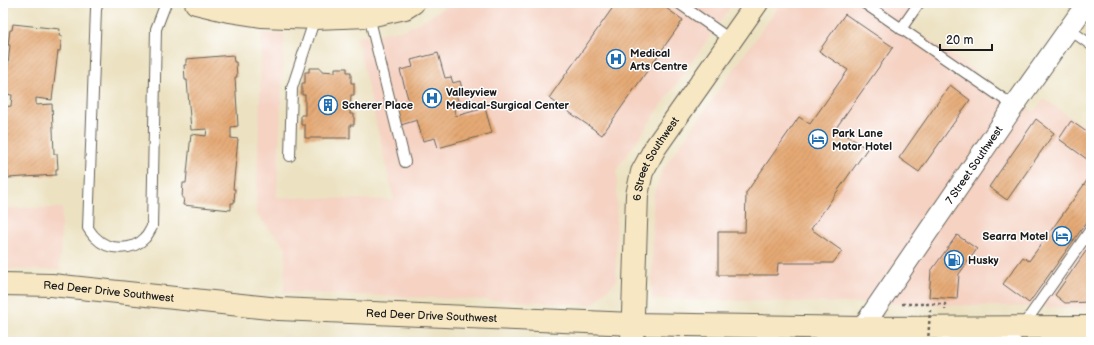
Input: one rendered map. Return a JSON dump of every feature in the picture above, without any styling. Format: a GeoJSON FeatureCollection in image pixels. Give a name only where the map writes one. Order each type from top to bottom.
{"type":"FeatureCollection","features":[{"type":"Feature","properties":{"kind":"street"},"geometry":{"type":"LineString","coordinates":[[196,3],[229,7],[261,16],[315,18],[369,16],[405,8],[413,3]]}},
{"type":"Feature","properties":{"kind":"street","name":"6 Street Southwest"},"geometry":{"type":"LineString","coordinates":[[632,333],[637,195],[642,172],[655,148],[757,3]]}},
{"type":"Feature","properties":{"kind":"street","name":"7 Street Southwest"},"geometry":{"type":"LineString","coordinates":[[862,328],[1014,106],[1087,3]]}},
{"type":"Feature","properties":{"kind":"street","name":"Red Deer Drive Southwest"},"geometry":{"type":"LineString","coordinates":[[3,284],[52,285],[279,309],[632,333],[862,328],[1016,335],[1091,327]]}},
{"type":"Feature","properties":{"kind":"lane"},"geometry":{"type":"LineString","coordinates":[[98,3],[96,9],[88,228],[95,238],[103,244],[113,247],[127,247],[137,244],[145,238],[152,227],[156,29],[166,3]]}},
{"type":"Feature","properties":{"kind":"lane"},"geometry":{"type":"LineString","coordinates":[[681,3],[680,4],[731,40]]}},
{"type":"Feature","properties":{"kind":"lane"},"geometry":{"type":"LineString","coordinates":[[864,3],[1014,106]]}},
{"type":"Feature","properties":{"kind":"lane"},"geometry":{"type":"LineString","coordinates":[[901,29],[919,3]]}},
{"type":"Feature","properties":{"kind":"lane"},"geometry":{"type":"LineString","coordinates":[[369,16],[405,162]]}},
{"type":"Feature","properties":{"kind":"lane"},"geometry":{"type":"LineString","coordinates":[[290,156],[292,88],[315,18]]}},
{"type":"Feature","properties":{"kind":"lane"},"geometry":{"type":"LineString","coordinates":[[1069,29],[1091,45]]}},
{"type":"Feature","properties":{"kind":"lane"},"geometry":{"type":"LineString","coordinates":[[1016,335],[1091,230]]}},
{"type":"Feature","properties":{"kind":"path"},"geometry":{"type":"LineString","coordinates":[[922,304],[945,304]]}},
{"type":"Feature","properties":{"kind":"path"},"geometry":{"type":"LineString","coordinates":[[928,342],[930,310]]}},
{"type":"Feature","properties":{"kind":"shaded area"},"geometry":{"type":"Polygon","coordinates":[[[449,3],[733,3],[617,169],[616,281],[593,304],[284,292],[286,247],[256,214],[262,33],[284,34],[277,197],[394,200],[356,36],[406,29],[432,16],[449,3]]]}},
{"type":"Feature","properties":{"kind":"shaded area"},"geometry":{"type":"Polygon","coordinates":[[[781,3],[926,3],[910,27],[1034,112],[1044,99],[1091,132],[1091,308],[652,299],[653,197],[662,171],[781,3]]]}},
{"type":"Feature","properties":{"kind":"shaded area"},"geometry":{"type":"Polygon","coordinates":[[[3,208],[62,208],[59,270],[3,269],[3,208]]]}},
{"type":"Feature","properties":{"kind":"building","name":"Medical Arts Centre"},"geometry":{"type":"Polygon","coordinates":[[[616,3],[659,3],[683,20],[602,135],[549,98],[616,3]]]}},
{"type":"Feature","properties":{"kind":"building","name":"Park Lane Motor Hotel"},"geometry":{"type":"Polygon","coordinates":[[[845,14],[893,47],[836,128],[867,149],[811,229],[842,251],[833,263],[778,263],[777,275],[718,275],[718,232],[745,232],[746,193],[799,117],[810,124],[848,70],[819,51],[845,14]]]}},
{"type":"Feature","properties":{"kind":"building"},"geometry":{"type":"Polygon","coordinates":[[[13,24],[60,29],[59,36],[62,36],[60,51],[58,51],[52,100],[36,98],[36,105],[52,104],[54,154],[57,154],[58,169],[56,169],[56,175],[8,178],[8,171],[5,171],[5,156],[7,156],[4,107],[11,106],[12,95],[5,94],[10,45],[8,45],[10,30],[12,30],[13,24]]]}},
{"type":"Feature","properties":{"kind":"building","name":"Valleyview Medical-Surgical Center"},"geometry":{"type":"Polygon","coordinates":[[[438,53],[445,78],[451,77],[453,83],[460,81],[463,92],[456,94],[458,101],[452,103],[456,116],[485,108],[492,133],[438,148],[435,138],[423,141],[417,120],[401,125],[395,105],[409,102],[400,70],[413,67],[411,60],[438,53]]]}},
{"type":"Feature","properties":{"kind":"building"},"geometry":{"type":"Polygon","coordinates":[[[233,55],[234,62],[236,62],[237,77],[235,77],[238,126],[231,127],[231,138],[238,139],[233,189],[235,189],[234,203],[231,203],[231,210],[183,205],[183,183],[186,183],[191,134],[206,136],[207,129],[191,130],[187,80],[185,80],[184,65],[186,65],[186,59],[233,55]]]}},
{"type":"Feature","properties":{"kind":"building","name":"Scherer Place"},"geometry":{"type":"Polygon","coordinates":[[[309,68],[321,68],[321,71],[335,72],[335,68],[347,68],[347,72],[351,72],[351,83],[354,83],[354,95],[351,95],[350,114],[354,114],[354,125],[350,125],[350,138],[305,138],[305,125],[301,125],[301,115],[305,115],[305,95],[302,95],[302,83],[305,83],[305,72],[309,72],[309,68]]]}},
{"type":"Feature","properties":{"kind":"building","name":"Park Lane Motor Hotel"},"geometry":{"type":"Polygon","coordinates":[[[950,85],[970,100],[919,172],[899,158],[950,85]]]}},
{"type":"Feature","properties":{"kind":"building","name":"Searra Motel"},"geometry":{"type":"Polygon","coordinates":[[[1036,119],[1054,133],[1007,200],[989,187],[1036,119]]]}},
{"type":"Feature","properties":{"kind":"building"},"geometry":{"type":"Polygon","coordinates":[[[1071,121],[1091,135],[1091,162],[1059,139],[1071,121]]]}},
{"type":"Feature","properties":{"kind":"building","name":"Searra Motel"},"geometry":{"type":"Polygon","coordinates":[[[1091,175],[1091,216],[1029,303],[1003,284],[1023,257],[1029,261],[1091,175]]]}},
{"type":"Feature","properties":{"kind":"building","name":"Husky"},"geometry":{"type":"Polygon","coordinates":[[[957,235],[977,249],[959,274],[957,299],[929,297],[931,271],[957,235]]]}},
{"type":"Feature","properties":{"kind":"building"},"geometry":{"type":"Polygon","coordinates":[[[1091,244],[1091,302],[1065,303],[1055,295],[1091,244]]]}},
{"type":"Feature","properties":{"kind":"place","name":"Medical Arts Centre"},"geometry":{"type":"Point","coordinates":[616,59]}},
{"type":"Feature","properties":{"kind":"place","name":"Valleyview Medical-Surgical Center"},"geometry":{"type":"Point","coordinates":[432,98]}},
{"type":"Feature","properties":{"kind":"place","name":"Scherer Place"},"geometry":{"type":"Point","coordinates":[328,105]}},
{"type":"Feature","properties":{"kind":"place","name":"Park Lane Motor Hotel"},"geometry":{"type":"Point","coordinates":[818,139]}},
{"type":"Feature","properties":{"kind":"place","name":"Searra Motel"},"geometry":{"type":"Point","coordinates":[1062,236]}},
{"type":"Feature","properties":{"kind":"place","name":"Husky"},"geometry":{"type":"Point","coordinates":[954,260]}}]}
